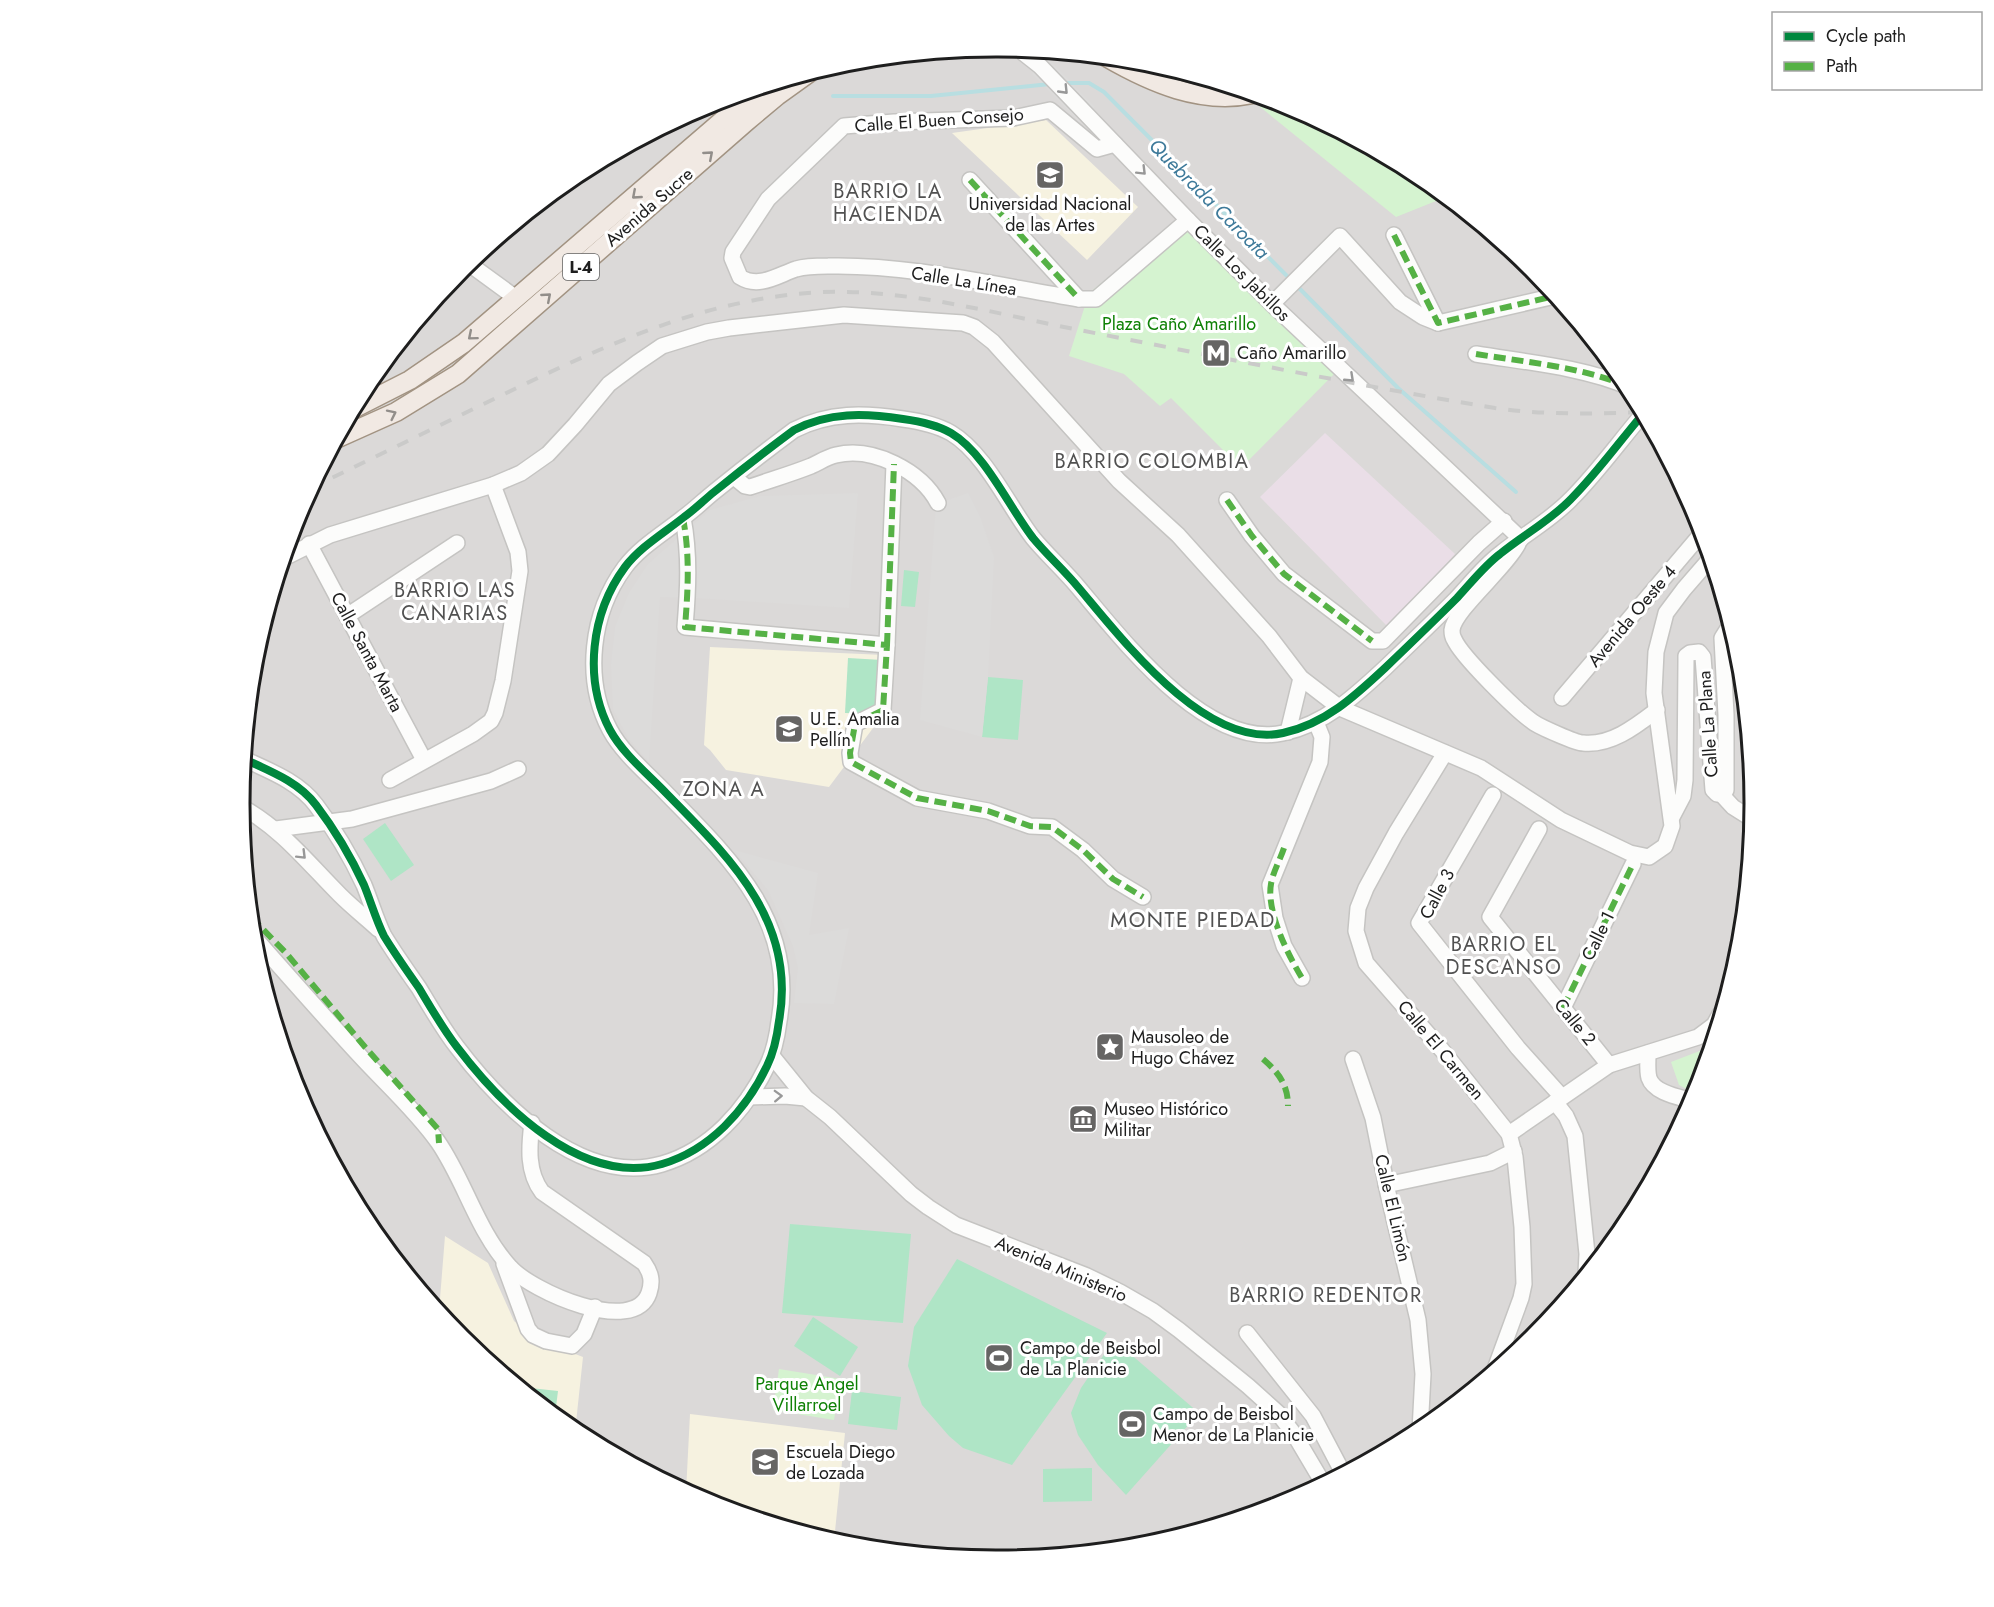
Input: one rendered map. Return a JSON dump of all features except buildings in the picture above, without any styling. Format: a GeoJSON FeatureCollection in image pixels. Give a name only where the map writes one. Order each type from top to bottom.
{"type":"FeatureCollection","features":[{"type":"Feature","properties":{"kind":"main road"},"geometry":{"type":"LineString","coordinates":[[1124,68],[1134,74],[1181,91],[1223,98],[1235,96]]}},
{"type":"Feature","properties":{"kind":"main road","name":"Avenida Sucre"},"geometry":{"type":"LineString","coordinates":[[349,433],[396,412],[458,374],[746,122],[790,86]]}},
{"type":"Feature","properties":{"kind":"main road","name":"Avenida Sucre"},"geometry":{"type":"LineString","coordinates":[[368,402],[430,368],[464,343],[744,102]]}},
{"type":"Feature","properties":{"kind":"street","name":"Calle Los Jabillos"},"geometry":{"type":"LineString","coordinates":[[1030,58],[1272,304],[1521,538]]}},
{"type":"Feature","properties":{"kind":"street","name":"Calle El Buen Consejo"},"geometry":{"type":"LineString","coordinates":[[733,252],[768,199],[844,126],[1013,118],[1050,110],[1097,149],[1115,144]]}},
{"type":"Feature","properties":{"kind":"street"},"geometry":{"type":"LineString","coordinates":[[970,180],[1079,299]]}},
{"type":"Feature","properties":{"kind":"street","name":"Calle La Línea"},"geometry":{"type":"LineString","coordinates":[[733,252],[732,258],[740,277],[753,282],[777,278],[797,269],[851,266],[928,274],[1079,299],[1096,299],[1188,220]]}},
{"type":"Feature","properties":{"kind":"street"},"geometry":{"type":"LineString","coordinates":[[1394,235],[1438,323]]}},
{"type":"Feature","properties":{"kind":"street"},"geometry":{"type":"LineString","coordinates":[[1272,304],[1340,236],[1400,303],[1438,323],[1546,298]]}},
{"type":"Feature","properties":{"kind":"street"},"geometry":{"type":"LineString","coordinates":[[476,269],[516,298]]}},
{"type":"Feature","properties":{"kind":"street"},"geometry":{"type":"LineString","coordinates":[[294,552],[330,535],[493,485],[521,473],[549,454],[609,384],[662,346],[707,332],[729,328],[844,315],[963,323],[974,327],[993,342],[1119,481],[1178,535],[1269,636],[1301,678],[1340,708],[1492,774],[1532,803],[1561,820],[1630,853],[1649,857],[1665,846],[1671,833],[1672,817],[1654,693],[1656,652],[1663,621],[1673,602],[1704,565]]}},
{"type":"Feature","properties":{"kind":"street"},"geometry":{"type":"LineString","coordinates":[[1476,354],[1580,372],[1612,381]]}},
{"type":"Feature","properties":{"kind":"street"},"geometry":{"type":"LineString","coordinates":[[252,763],[289,781],[310,798],[347,850],[383,933],[455,1045],[499,1095],[560,1145],[589,1161],[625,1169],[641,1169],[665,1163],[699,1148],[736,1115],[772,1056],[782,1006],[783,987],[779,959],[767,921],[751,888],[727,857],[617,741],[610,730],[598,694],[594,645],[603,603],[614,583],[637,553],[794,430],[820,419],[851,414],[872,414],[918,422],[950,432],[972,451],[1034,538],[1141,660],[1172,689],[1203,712],[1226,725],[1255,735],[1288,732],[1316,722],[1340,708],[1433,621],[1499,554],[1571,500],[1637,421]]}},
{"type":"Feature","properties":{"kind":"street"},"geometry":{"type":"LineString","coordinates":[[734,477],[745,486],[750,487],[828,457],[848,453],[867,455],[894,464],[915,476],[925,484],[938,503]]}},
{"type":"Feature","properties":{"kind":"street"},"geometry":{"type":"LineString","coordinates":[[894,464],[883,710],[855,724],[850,753],[851,762],[917,798],[988,811],[1030,826],[1052,827],[1083,850],[1113,879],[1143,897]]}},
{"type":"Feature","properties":{"kind":"street"},"geometry":{"type":"LineString","coordinates":[[390,780],[459,742],[491,721],[495,713],[500,695],[520,571],[518,552],[493,485]]}},
{"type":"Feature","properties":{"kind":"street"},"geometry":{"type":"LineString","coordinates":[[1227,501],[1252,536],[1284,574],[1372,641],[1383,641],[1504,520]]}},
{"type":"Feature","properties":{"kind":"street"},"geometry":{"type":"LineString","coordinates":[[683,518],[689,577],[684,627],[887,645]]}},
{"type":"Feature","properties":{"kind":"street"},"geometry":{"type":"LineString","coordinates":[[1521,538],[1511,557],[1457,617],[1452,633],[1454,640],[1466,656],[1534,723],[1582,744],[1605,742],[1634,728],[1657,710]]}},
{"type":"Feature","properties":{"kind":"street","name":"Avenida Oeste 4"},"geometry":{"type":"LineString","coordinates":[[1562,698],[1695,541]]}},
{"type":"Feature","properties":{"kind":"street"},"geometry":{"type":"LineString","coordinates":[[347,616],[457,543]]}},
{"type":"Feature","properties":{"kind":"street","name":"Calle Santa Marta"},"geometry":{"type":"LineString","coordinates":[[309,544],[424,760]]}},
{"type":"Feature","properties":{"kind":"street","name":"Calle La Plana"},"geometry":{"type":"LineString","coordinates":[[1672,817],[1683,796],[1686,780],[1686,656],[1690,653],[1701,653],[1703,657],[1714,792],[1724,793],[1727,786],[1723,634]]}},
{"type":"Feature","properties":{"kind":"street"},"geometry":{"type":"LineString","coordinates":[[1288,732],[1301,678]]}},
{"type":"Feature","properties":{"kind":"street"},"geometry":{"type":"LineString","coordinates":[[1302,978],[1284,946],[1270,885],[1320,762],[1322,737],[1316,722]]}},
{"type":"Feature","properties":{"kind":"street","name":"Calle El Carmen"},"geometry":{"type":"LineString","coordinates":[[1445,753],[1396,833],[1366,888],[1357,918],[1358,937],[1366,963],[1442,1050],[1509,1134],[1514,1151],[1522,1227],[1524,1284],[1500,1354]]}},
{"type":"Feature","properties":{"kind":"street"},"geometry":{"type":"LineString","coordinates":[[276,829],[352,819],[491,781],[518,770]]}},
{"type":"Feature","properties":{"kind":"street"},"geometry":{"type":"LineString","coordinates":[[1721,794],[1733,807],[1744,814]]}},
{"type":"Feature","properties":{"kind":"street","name":"Calle 3"},"geometry":{"type":"LineString","coordinates":[[1493,795],[1419,923],[1558,1099]]}},
{"type":"Feature","properties":{"kind":"street"},"geometry":{"type":"LineString","coordinates":[[250,812],[276,829],[341,896],[383,933]]}},
{"type":"Feature","properties":{"kind":"street","name":"Calle 2"},"geometry":{"type":"LineString","coordinates":[[1539,829],[1490,917],[1609,1065]]}},
{"type":"Feature","properties":{"kind":"street","name":"Calle 1"},"geometry":{"type":"LineString","coordinates":[[1563,1008],[1633,864]]}},
{"type":"Feature","properties":{"kind":"street"},"geometry":{"type":"LineString","coordinates":[[265,950],[430,1132],[448,1160],[490,1239],[511,1269],[530,1283],[558,1298],[595,1308],[618,1312],[632,1311],[646,1299],[650,1289],[649,1271],[644,1263],[542,1192],[535,1183],[531,1170],[529,1143],[532,1124]]}},
{"type":"Feature","properties":{"kind":"street"},"geometry":{"type":"LineString","coordinates":[[1509,1134],[1609,1065],[1698,1037],[1708,1029]]}},
{"type":"Feature","properties":{"kind":"street"},"geometry":{"type":"LineString","coordinates":[[1648,1053],[1651,1082],[1660,1090],[1683,1098]]}},
{"type":"Feature","properties":{"kind":"street","name":"Avenida Ministerio"},"geometry":{"type":"LineString","coordinates":[[772,1056],[806,1098],[830,1117],[910,1194],[940,1216],[975,1233],[1087,1276],[1162,1317],[1278,1413],[1294,1434],[1319,1477]]}},
{"type":"Feature","properties":{"kind":"street","name":"Calle El Limón"},"geometry":{"type":"LineString","coordinates":[[1353,1059],[1373,1118],[1422,1345],[1424,1374],[1421,1418]]}},
{"type":"Feature","properties":{"kind":"street"},"geometry":{"type":"LineString","coordinates":[[749,1097],[806,1098]]}},
{"type":"Feature","properties":{"kind":"street"},"geometry":{"type":"LineString","coordinates":[[1558,1099],[1575,1136],[1587,1261]]}},
{"type":"Feature","properties":{"kind":"street"},"geometry":{"type":"LineString","coordinates":[[1386,1185],[1490,1163],[1514,1151]]}},
{"type":"Feature","properties":{"kind":"street"},"geometry":{"type":"LineString","coordinates":[[501,1257],[524,1324],[533,1335],[546,1341],[572,1346],[584,1334],[595,1308]]}},
{"type":"Feature","properties":{"kind":"street"},"geometry":{"type":"LineString","coordinates":[[1247,1333],[1313,1416],[1339,1466]]}},
{"type":"Feature","properties":{"kind":"shaded area"},"geometry":{"type":"Polygon","coordinates":[[[997,57],[1046,59],[1094,63],[1190,82],[1283,114],[1327,134],[1412,183],[1451,211],[1489,242],[1558,311],[1618,389],[1643,430],[1667,473],[1704,564],[1718,610],[1737,706],[1744,804],[1742,852],[1737,901],[1718,997],[1687,1089],[1667,1134],[1618,1218],[1589,1258],[1558,1296],[1489,1365],[1412,1424],[1370,1450],[1283,1493],[1237,1510],[1190,1525],[1094,1544],[997,1550],[948,1548],[900,1544],[804,1525],[711,1493],[667,1473],[582,1424],[543,1396],[505,1365],[436,1296],[376,1218],[351,1177],[327,1134],[290,1043],[276,997],[257,901],[250,804],[252,755],[257,706],[276,610],[307,518],[327,473],[376,389],[405,349],[436,311],[505,242],[582,183],[624,157],[711,114],[757,97],[804,82],[900,63],[997,57]]]}},
{"type":"Feature","properties":{"kind":"shaded area"},"geometry":{"type":"Polygon","coordinates":[[[1049,59],[1095,107],[1079,122],[1032,74],[1049,59]]]}},
{"type":"Feature","properties":{"kind":"shaded area","name":"Universidad Nacional de las Artes"},"geometry":{"type":"Polygon","coordinates":[[[1046,120],[1138,207],[1087,260],[952,133],[1046,120]]]}},
{"type":"Feature","properties":{"kind":"shaded area"},"geometry":{"type":"Polygon","coordinates":[[[1325,433],[1455,554],[1388,627],[1260,497],[1325,433]]]}},
{"type":"Feature","properties":{"kind":"shaded area"},"geometry":{"type":"Polygon","coordinates":[[[858,493],[849,608],[695,598],[700,566],[694,598],[660,597],[649,762],[628,738],[613,709],[611,664],[615,627],[629,593],[648,564],[710,510],[760,496],[858,493]]]}},
{"type":"Feature","properties":{"kind":"shaded area"},"geometry":{"type":"Polygon","coordinates":[[[968,493],[981,519],[994,557],[988,677],[982,737],[920,720],[936,504],[968,493]]]}},
{"type":"Feature","properties":{"kind":"shaded area","name":"U.E. Amalia Pellín"},"geometry":{"type":"Polygon","coordinates":[[[710,647],[884,655],[885,712],[829,787],[726,770],[704,745],[710,647]]]}},
{"type":"Feature","properties":{"kind":"shaded area"},"geometry":{"type":"Polygon","coordinates":[[[734,850],[818,873],[809,935],[849,928],[834,1004],[794,1003],[798,968],[793,946],[768,890],[734,850]]]}},
{"type":"Feature","properties":{"kind":"shaded area"},"geometry":{"type":"Polygon","coordinates":[[[445,1236],[488,1263],[514,1321],[534,1338],[583,1357],[576,1420],[505,1365],[440,1300],[445,1236]]]}},
{"type":"Feature","properties":{"kind":"shaded area","name":"Escuela Diego de Lozada"},"geometry":{"type":"Polygon","coordinates":[[[690,1414],[845,1433],[835,1532],[757,1510],[687,1482],[690,1414]]]}},
{"type":"Feature","properties":{"kind":"green space"},"geometry":{"type":"Polygon","coordinates":[[[1259,106],[1327,134],[1370,157],[1437,201],[1396,217],[1259,106]]]}},
{"type":"Feature","properties":{"kind":"green space","name":"Plaza Caño Amarillo"},"geometry":{"type":"Polygon","coordinates":[[[1177,221],[1334,374],[1241,468],[1171,398],[1160,406],[1124,374],[1069,356],[1089,293],[1177,221]]]}},
{"type":"Feature","properties":{"kind":"green space"},"geometry":{"type":"Polygon","coordinates":[[[904,570],[919,572],[915,607],[901,606],[904,570]]]}},
{"type":"Feature","properties":{"kind":"green space"},"geometry":{"type":"Polygon","coordinates":[[[848,658],[882,660],[879,714],[845,713],[848,658]]]}},
{"type":"Feature","properties":{"kind":"green space"},"geometry":{"type":"Polygon","coordinates":[[[988,677],[1023,680],[1018,740],[982,737],[988,677]]]}},
{"type":"Feature","properties":{"kind":"green space"},"geometry":{"type":"Polygon","coordinates":[[[385,823],[414,865],[391,881],[363,839],[385,823]]]}},
{"type":"Feature","properties":{"kind":"green space"},"geometry":{"type":"Polygon","coordinates":[[[1701,1050],[1687,1089],[1679,1085],[1671,1062],[1701,1050]]]}},
{"type":"Feature","properties":{"kind":"green space"},"geometry":{"type":"Polygon","coordinates":[[[790,1224],[911,1234],[903,1323],[782,1313],[790,1224]]]}},
{"type":"Feature","properties":{"kind":"green space","name":"Campo de Beisbol de La Planicie"},"geometry":{"type":"Polygon","coordinates":[[[957,1259],[1107,1333],[1012,1465],[963,1448],[949,1436],[922,1405],[908,1366],[914,1327],[957,1259]]]}},
{"type":"Feature","properties":{"kind":"green space"},"geometry":{"type":"Polygon","coordinates":[[[813,1317],[858,1347],[840,1376],[794,1346],[813,1317]]]}},
{"type":"Feature","properties":{"kind":"green space","name":"Campo de Beisbol Menor de La Planicie"},"geometry":{"type":"Polygon","coordinates":[[[1114,1340],[1199,1413],[1126,1495],[1098,1465],[1078,1435],[1071,1413],[1081,1388],[1114,1340]]]}},
{"type":"Feature","properties":{"kind":"green space","name":"Parque Angel Villarroel"},"geometry":{"type":"Polygon","coordinates":[[[779,1369],[841,1379],[834,1420],[773,1410],[779,1369]]]}},
{"type":"Feature","properties":{"kind":"green space"},"geometry":{"type":"Polygon","coordinates":[[[534,1388],[558,1391],[556,1405],[534,1388]]]}},
{"type":"Feature","properties":{"kind":"green space"},"geometry":{"type":"Polygon","coordinates":[[[852,1391],[901,1397],[897,1430],[848,1424],[852,1391]]]}},
{"type":"Feature","properties":{"kind":"green space"},"geometry":{"type":"Polygon","coordinates":[[[1092,1468],[1092,1501],[1043,1502],[1043,1469],[1092,1468]]]}},
{"type":"Feature","properties":{"kind":"waterway","name":"Quebrada Caroata"},"geometry":{"type":"LineString","coordinates":[[1064,83],[1089,83],[1104,92],[1291,280]]}},
{"type":"Feature","properties":{"kind":"waterway","name":"Quebrada Caroata"},"geometry":{"type":"LineString","coordinates":[[833,96],[931,96],[1050,84]]}},
{"type":"Feature","properties":{"kind":"waterway","name":"Quebrada Caroata"},"geometry":{"type":"LineString","coordinates":[[1296,285],[1398,388],[1516,492]]}},
{"type":"Feature","properties":{"kind":"railway"},"geometry":{"type":"LineString","coordinates":[[323,482],[530,382],[634,336],[669,323],[742,303],[817,292],[892,295],[965,306],[1284,370],[1495,408],[1532,412],[1632,412]]}},
{"type":"Feature","properties":{"kind":"marked path"},"geometry":{"type":"LineString","coordinates":[[970,180],[1079,299]]}},
{"type":"Feature","properties":{"kind":"marked path"},"geometry":{"type":"LineString","coordinates":[[1394,235],[1438,323],[1546,298]]}},
{"type":"Feature","properties":{"kind":"marked path"},"geometry":{"type":"LineString","coordinates":[[1476,354],[1573,370],[1612,380]]}},
{"type":"Feature","properties":{"kind":"marked path"},"geometry":{"type":"LineString","coordinates":[[887,645],[894,464]]}},
{"type":"Feature","properties":{"kind":"marked path"},"geometry":{"type":"LineString","coordinates":[[1227,500],[1252,536],[1284,574],[1372,641]]}},
{"type":"Feature","properties":{"kind":"marked path"},"geometry":{"type":"LineString","coordinates":[[683,518],[688,572],[685,627],[887,645],[883,710],[855,724],[850,753],[851,762],[917,798],[988,811],[1030,826],[1052,827],[1083,850],[1113,879],[1143,897]]}},
{"type":"Feature","properties":{"kind":"marked path"},"geometry":{"type":"LineString","coordinates":[[1284,848],[1273,875],[1270,895],[1275,920],[1302,978]]}},
{"type":"Feature","properties":{"kind":"marked path"},"geometry":{"type":"LineString","coordinates":[[1563,1008],[1633,864]]}},
{"type":"Feature","properties":{"kind":"marked path"},"geometry":{"type":"LineString","coordinates":[[261,928],[286,953],[438,1129],[439,1143]]}},
{"type":"Feature","properties":{"kind":"marked path"},"geometry":{"type":"LineString","coordinates":[[1263,1059],[1282,1080],[1288,1106]]}},
{"type":"Feature","properties":{"kind":"cycle path"},"geometry":{"type":"LineString","coordinates":[[252,763],[293,784],[316,805],[354,864],[388,943],[452,1040],[496,1093],[546,1136],[602,1164],[632,1168],[662,1164],[696,1149],[711,1138],[725,1126],[748,1098],[772,1055],[778,1027],[782,985],[778,953],[768,923],[753,894],[714,843],[629,756],[610,730],[601,710],[596,689],[594,668],[598,625],[613,585],[631,560],[794,430],[820,420],[861,415],[921,422],[951,433],[975,453],[1033,538],[1142,661],[1196,708],[1225,725],[1254,734],[1283,733],[1298,729],[1326,716],[1362,689],[1448,607],[1488,564],[1571,499],[1637,421]]}},
{"type":"Feature","properties":{"kind":"place","name":"Universidad Nacional de las Artes"},"geometry":{"type":"Point","coordinates":[1050,175]}},
{"type":"Feature","properties":{"kind":"place","name":"Caño Amarillo"},"geometry":{"type":"Point","coordinates":[1216,353]}},
{"type":"Feature","properties":{"kind":"place","name":"U.E. Amalia Pellín"},"geometry":{"type":"Point","coordinates":[789,729]}},
{"type":"Feature","properties":{"kind":"place","name":"Mausoleo de Hugo Chávez"},"geometry":{"type":"Point","coordinates":[1110,1047]}},
{"type":"Feature","properties":{"kind":"place","name":"Museo Histórico Militar"},"geometry":{"type":"Point","coordinates":[1083,1119]}},
{"type":"Feature","properties":{"kind":"place","name":"Campo de Beisbol de La Planicie"},"geometry":{"type":"Point","coordinates":[999,1358]}},
{"type":"Feature","properties":{"kind":"place","name":"Campo de Beisbol Menor de La Planicie"},"geometry":{"type":"Point","coordinates":[1132,1424]}},
{"type":"Feature","properties":{"kind":"place","name":"Escuela Diego de Lozada"},"geometry":{"type":"Point","coordinates":[765,1462]}},
{"type":"Feature","properties":{"kind":"district","name":"BARRIO LA HACIENDA"},"geometry":{"type":"Point","coordinates":[888,202]}},
{"type":"Feature","properties":{"kind":"district","name":"BARRIO COLOMBIA"},"geometry":{"type":"Point","coordinates":[1152,461]}},
{"type":"Feature","properties":{"kind":"district","name":"BARRIO LAS CANARIAS"},"geometry":{"type":"Point","coordinates":[455,602]}},
{"type":"Feature","properties":{"kind":"district","name":"ZONA A"},"geometry":{"type":"Point","coordinates":[724,789]}},
{"type":"Feature","properties":{"kind":"district","name":"MONTE PIEDAD"},"geometry":{"type":"Point","coordinates":[1193,920]}},
{"type":"Feature","properties":{"kind":"district","name":"BARRIO EL DESCANSO"},"geometry":{"type":"Point","coordinates":[1504,956]}},
{"type":"Feature","properties":{"kind":"district","name":"BARRIO REDENTOR"},"geometry":{"type":"Point","coordinates":[1326,1295]}}]}
